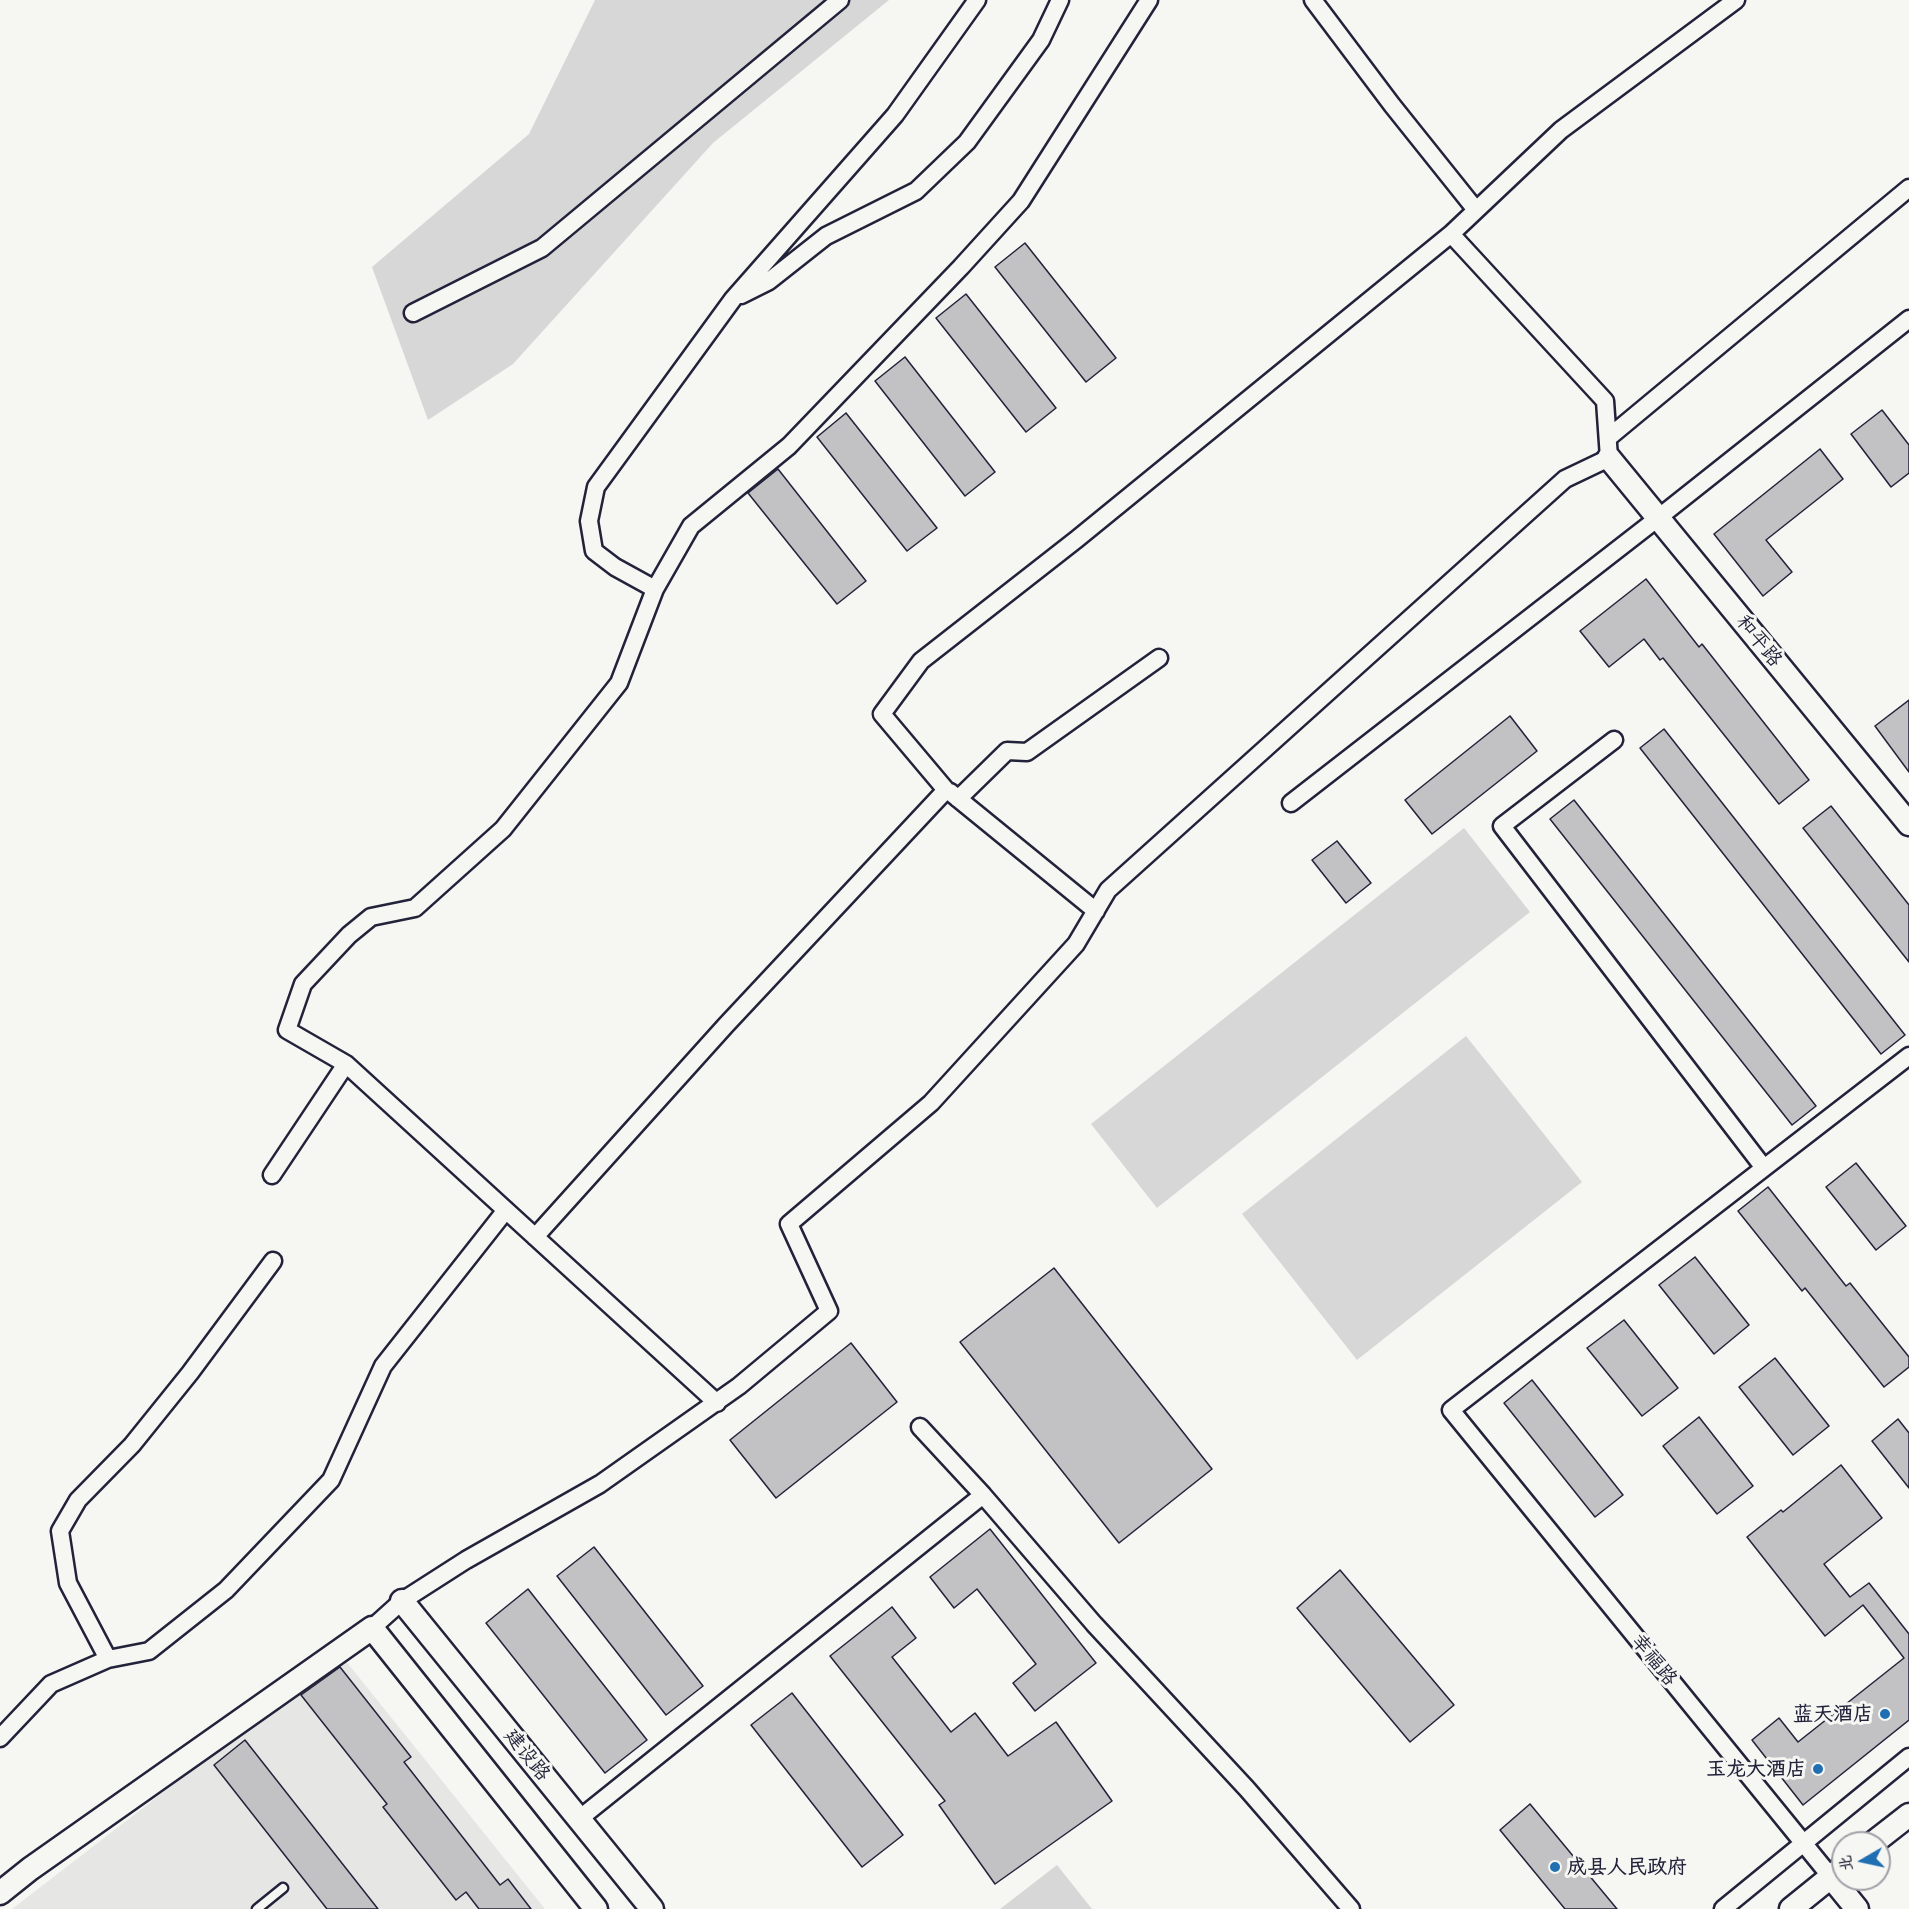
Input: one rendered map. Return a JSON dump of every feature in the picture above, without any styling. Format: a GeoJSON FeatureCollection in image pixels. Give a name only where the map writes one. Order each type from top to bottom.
{"type":"FeatureCollection","features":[{"type":"Feature","properties":{"kind":"street"},"geometry":{"type":"LineString","coordinates":[[413,312],[542,248],[840,0]]}},
{"type":"Feature","properties":{"kind":"street"},"geometry":{"type":"LineString","coordinates":[[655,588],[615,567],[594,551],[589,521],[596,487],[733,299],[895,115],[976,0]]}},
{"type":"Feature","properties":{"kind":"street"},"geometry":{"type":"LineString","coordinates":[[733,299],[770,281],[826,236],[916,191],[967,142],[1041,40],[1060,0]]}},
{"type":"Feature","properties":{"kind":"street"},"geometry":{"type":"LineString","coordinates":[[717,1402],[346,1064],[287,1030],[303,984],[349,935],[371,917],[415,909],[503,829],[619,683],[655,588],[691,526],[789,446],[961,267],[1021,201],[1149,0]]}},
{"type":"Feature","properties":{"kind":"street"},"geometry":{"type":"LineString","coordinates":[[1312,0],[1476,210]]}},
{"type":"Feature","properties":{"kind":"street"},"geometry":{"type":"LineString","coordinates":[[1096,910],[952,794],[882,714],[921,662],[1077,539],[1451,234],[1561,130],[1736,0]]}},
{"type":"Feature","properties":{"kind":"street"},"geometry":{"type":"LineString","coordinates":[[0,1893],[30,1869],[372,1628],[402,1601],[466,1560],[600,1484],[740,1386],[830,1311],[789,1224],[931,1103],[1077,944],[1108,890],[1565,479],[1608,448],[1909,188]]}},
{"type":"Feature","properties":{"kind":"street"},"geometry":{"type":"LineString","coordinates":[[1451,234],[1605,401],[1608,448]]}},
{"type":"Feature","properties":{"kind":"street"},"geometry":{"type":"LineString","coordinates":[[1291,803],[1658,518],[1909,319]]}},
{"type":"Feature","properties":{"kind":"street","name":"和平路"},"geometry":{"type":"LineString","coordinates":[[1608,448],[1658,518],[1909,824]]}},
{"type":"Feature","properties":{"kind":"street"},"geometry":{"type":"LineString","coordinates":[[535,1237],[726,1025],[952,794],[1007,752],[1027,752],[1159,658]]}},
{"type":"Feature","properties":{"kind":"street"},"geometry":{"type":"LineString","coordinates":[[1614,740],[1502,826],[1764,1168],[1909,1056]]}},
{"type":"Feature","properties":{"kind":"street"},"geometry":{"type":"LineString","coordinates":[[272,1175],[346,1064]]}},
{"type":"Feature","properties":{"kind":"street","name":"幸福路"},"geometry":{"type":"LineString","coordinates":[[1764,1168],[1451,1410],[1803,1843],[1831,1867]]}},
{"type":"Feature","properties":{"kind":"street"},"geometry":{"type":"LineString","coordinates":[[0,1738],[51,1684],[108,1659],[148,1651],[226,1590],[331,1480],[383,1366],[506,1210]]}},
{"type":"Feature","properties":{"kind":"street"},"geometry":{"type":"LineString","coordinates":[[108,1659],[68,1583],[60,1531],[78,1500],[132,1445],[190,1373],[273,1262]]}},
{"type":"Feature","properties":{"kind":"street"},"geometry":{"type":"LineString","coordinates":[[920,1427],[983,1495],[1094,1624],[1247,1789],[1351,1909]]}},
{"type":"Feature","properties":{"kind":"street"},"geometry":{"type":"LineString","coordinates":[[579,1819],[983,1495]]}},
{"type":"Feature","properties":{"kind":"street","name":"建设路"},"geometry":{"type":"LineString","coordinates":[[402,1601],[652,1909]]}},
{"type":"Feature","properties":{"kind":"street"},"geometry":{"type":"LineString","coordinates":[[372,1628],[596,1909]]}},
{"type":"Feature","properties":{"kind":"street"},"geometry":{"type":"LineString","coordinates":[[1723,1909],[1909,1757]]}},
{"type":"Feature","properties":{"kind":"street"},"geometry":{"type":"LineString","coordinates":[[1889,1831],[1909,1815]]}},
{"type":"Feature","properties":{"kind":"street"},"geometry":{"type":"LineString","coordinates":[[1791,1909],[1831,1877]]}},
{"type":"Feature","properties":{"kind":"street","name":"幸福路"},"geometry":{"type":"LineString","coordinates":[[1847,1891],[1857,1909]]}},
{"type":"Feature","properties":{"kind":"lane"},"geometry":{"type":"LineString","coordinates":[[258,1909],[283,1888]]}},
{"type":"Feature","properties":{"kind":"shaded area"},"geometry":{"type":"Polygon","coordinates":[[[595,0],[889,0],[713,143],[513,364],[428,420],[372,267],[529,134],[595,0]]]}},
{"type":"Feature","properties":{"kind":"shaded area"},"geometry":{"type":"Polygon","coordinates":[[[1464,828],[1530,912],[1157,1208],[1091,1124],[1464,828]]]}},
{"type":"Feature","properties":{"kind":"shaded area"},"geometry":{"type":"Polygon","coordinates":[[[1466,1036],[1582,1182],[1357,1360],[1242,1214],[1466,1036]]]}},
{"type":"Feature","properties":{"kind":"shaded area"},"geometry":{"type":"Polygon","coordinates":[[[341,1655],[545,1909],[12,1909],[341,1655]]]}},
{"type":"Feature","properties":{"kind":"shaded area"},"geometry":{"type":"Polygon","coordinates":[[[1057,1865],[1092,1909],[1000,1909],[1057,1865]]]}},
{"type":"Feature","properties":{"kind":"building"},"geometry":{"type":"Polygon","coordinates":[[[1025,243],[1116,358],[1086,382],[995,267],[1025,243]]]}},
{"type":"Feature","properties":{"kind":"building"},"geometry":{"type":"Polygon","coordinates":[[[966,294],[1056,408],[1026,432],[936,318],[966,294]]]}},
{"type":"Feature","properties":{"kind":"building"},"geometry":{"type":"Polygon","coordinates":[[[905,357],[995,472],[965,496],[875,381],[905,357]]]}},
{"type":"Feature","properties":{"kind":"building"},"geometry":{"type":"Polygon","coordinates":[[[1882,410],[1909,445],[1909,473],[1891,487],[1851,434],[1882,410]]]}},
{"type":"Feature","properties":{"kind":"building"},"geometry":{"type":"Polygon","coordinates":[[[846,413],[937,528],[907,551],[817,437],[846,413]]]}},
{"type":"Feature","properties":{"kind":"building"},"geometry":{"type":"Polygon","coordinates":[[[1820,449],[1843,479],[1766,540],[1792,572],[1763,596],[1714,534],[1820,449]]]}},
{"type":"Feature","properties":{"kind":"building"},"geometry":{"type":"Polygon","coordinates":[[[778,469],[866,581],[837,604],[748,493],[778,469]]]}},
{"type":"Feature","properties":{"kind":"building"},"geometry":{"type":"Polygon","coordinates":[[[1646,579],[1699,647],[1702,644],[1809,780],[1779,804],[1663,658],[1660,660],[1644,639],[1609,667],[1580,631],[1646,579]]]}},
{"type":"Feature","properties":{"kind":"building"},"geometry":{"type":"Polygon","coordinates":[[[1909,700],[1909,772],[1875,726],[1909,700]]]}},
{"type":"Feature","properties":{"kind":"building"},"geometry":{"type":"Polygon","coordinates":[[[1510,716],[1537,751],[1432,834],[1405,800],[1510,716]]]}},
{"type":"Feature","properties":{"kind":"building"},"geometry":{"type":"Polygon","coordinates":[[[1664,729],[1905,1035],[1881,1054],[1640,748],[1664,729]]]}},
{"type":"Feature","properties":{"kind":"building"},"geometry":{"type":"Polygon","coordinates":[[[1574,800],[1816,1106],[1792,1125],[1550,819],[1574,800]]]}},
{"type":"Feature","properties":{"kind":"building"},"geometry":{"type":"Polygon","coordinates":[[[1831,806],[1909,905],[1909,962],[1803,828],[1831,806]]]}},
{"type":"Feature","properties":{"kind":"building"},"geometry":{"type":"Polygon","coordinates":[[[1337,841],[1371,883],[1346,903],[1312,860],[1337,841]]]}},
{"type":"Feature","properties":{"kind":"building"},"geometry":{"type":"Polygon","coordinates":[[[1856,1163],[1906,1226],[1876,1250],[1826,1187],[1856,1163]]]}},
{"type":"Feature","properties":{"kind":"building"},"geometry":{"type":"Polygon","coordinates":[[[1768,1187],[1846,1286],[1850,1283],[1909,1357],[1909,1367],[1884,1387],[1805,1288],[1802,1291],[1738,1211],[1768,1187]]]}},
{"type":"Feature","properties":{"kind":"building"},"geometry":{"type":"Polygon","coordinates":[[[1695,1257],[1749,1325],[1714,1354],[1659,1285],[1695,1257]]]}},
{"type":"Feature","properties":{"kind":"building"},"geometry":{"type":"Polygon","coordinates":[[[1054,1268],[1212,1469],[1119,1543],[960,1342],[1054,1268]]]}},
{"type":"Feature","properties":{"kind":"building"},"geometry":{"type":"Polygon","coordinates":[[[1624,1320],[1678,1388],[1642,1416],[1587,1348],[1624,1320]]]}},
{"type":"Feature","properties":{"kind":"building"},"geometry":{"type":"Polygon","coordinates":[[[851,1343],[897,1402],[776,1498],[730,1440],[851,1343]]]}},
{"type":"Feature","properties":{"kind":"building"},"geometry":{"type":"Polygon","coordinates":[[[1775,1358],[1829,1426],[1793,1455],[1739,1387],[1775,1358]]]}},
{"type":"Feature","properties":{"kind":"building"},"geometry":{"type":"Polygon","coordinates":[[[1532,1380],[1623,1495],[1595,1517],[1504,1403],[1532,1380]]]}},
{"type":"Feature","properties":{"kind":"building"},"geometry":{"type":"Polygon","coordinates":[[[1699,1417],[1753,1486],[1717,1514],[1663,1446],[1699,1417]]]}},
{"type":"Feature","properties":{"kind":"building"},"geometry":{"type":"Polygon","coordinates":[[[1898,1419],[1909,1433],[1909,1488],[1872,1441],[1898,1419]]]}},
{"type":"Feature","properties":{"kind":"building"},"geometry":{"type":"Polygon","coordinates":[[[1841,1465],[1882,1518],[1824,1564],[1850,1597],[1869,1583],[1909,1634],[1909,1720],[1803,1805],[1752,1740],[1779,1718],[1798,1742],[1904,1658],[1863,1605],[1825,1636],[1747,1537],[1781,1510],[1783,1512],[1841,1465]]]}},
{"type":"Feature","properties":{"kind":"building"},"geometry":{"type":"Polygon","coordinates":[[[990,1529],[1096,1663],[1035,1711],[1013,1683],[1036,1664],[977,1589],[954,1608],[930,1577],[990,1529]]]}},
{"type":"Feature","properties":{"kind":"building"},"geometry":{"type":"Polygon","coordinates":[[[594,1547],[703,1686],[666,1715],[557,1576],[594,1547]]]}},
{"type":"Feature","properties":{"kind":"building"},"geometry":{"type":"Polygon","coordinates":[[[1340,1570],[1454,1705],[1410,1742],[1297,1608],[1340,1570]]]}},
{"type":"Feature","properties":{"kind":"building"},"geometry":{"type":"Polygon","coordinates":[[[528,1589],[647,1740],[605,1773],[486,1623],[528,1589]]]}},
{"type":"Feature","properties":{"kind":"building"},"geometry":{"type":"Polygon","coordinates":[[[892,1607],[916,1638],[892,1657],[951,1732],[975,1713],[1008,1756],[1056,1722],[1112,1801],[995,1884],[939,1805],[945,1801],[830,1656],[892,1607]]]}},
{"type":"Feature","properties":{"kind":"building"},"geometry":{"type":"Polygon","coordinates":[[[340,1667],[411,1757],[404,1762],[500,1885],[508,1879],[531,1909],[479,1909],[466,1892],[456,1900],[383,1807],[387,1804],[301,1695],[340,1667]]]}},
{"type":"Feature","properties":{"kind":"building"},"geometry":{"type":"Polygon","coordinates":[[[792,1693],[903,1835],[862,1867],[751,1725],[792,1693]]]}},
{"type":"Feature","properties":{"kind":"building"},"geometry":{"type":"Polygon","coordinates":[[[245,1740],[378,1909],[327,1909],[214,1765],[245,1740]]]}},
{"type":"Feature","properties":{"kind":"building"},"geometry":{"type":"Polygon","coordinates":[[[1530,1804],[1617,1909],[1565,1909],[1500,1830],[1530,1804]]]}},
{"type":"Feature","properties":{"kind":"place","name":"蓝天酒店"},"geometry":{"type":"Point","coordinates":[1885,1714]}},
{"type":"Feature","properties":{"kind":"place","name":"玉龙大酒店"},"geometry":{"type":"Point","coordinates":[1818,1769]}},
{"type":"Feature","properties":{"kind":"place","name":"成县人民政府"},"geometry":{"type":"Point","coordinates":[1555,1867]}}]}
